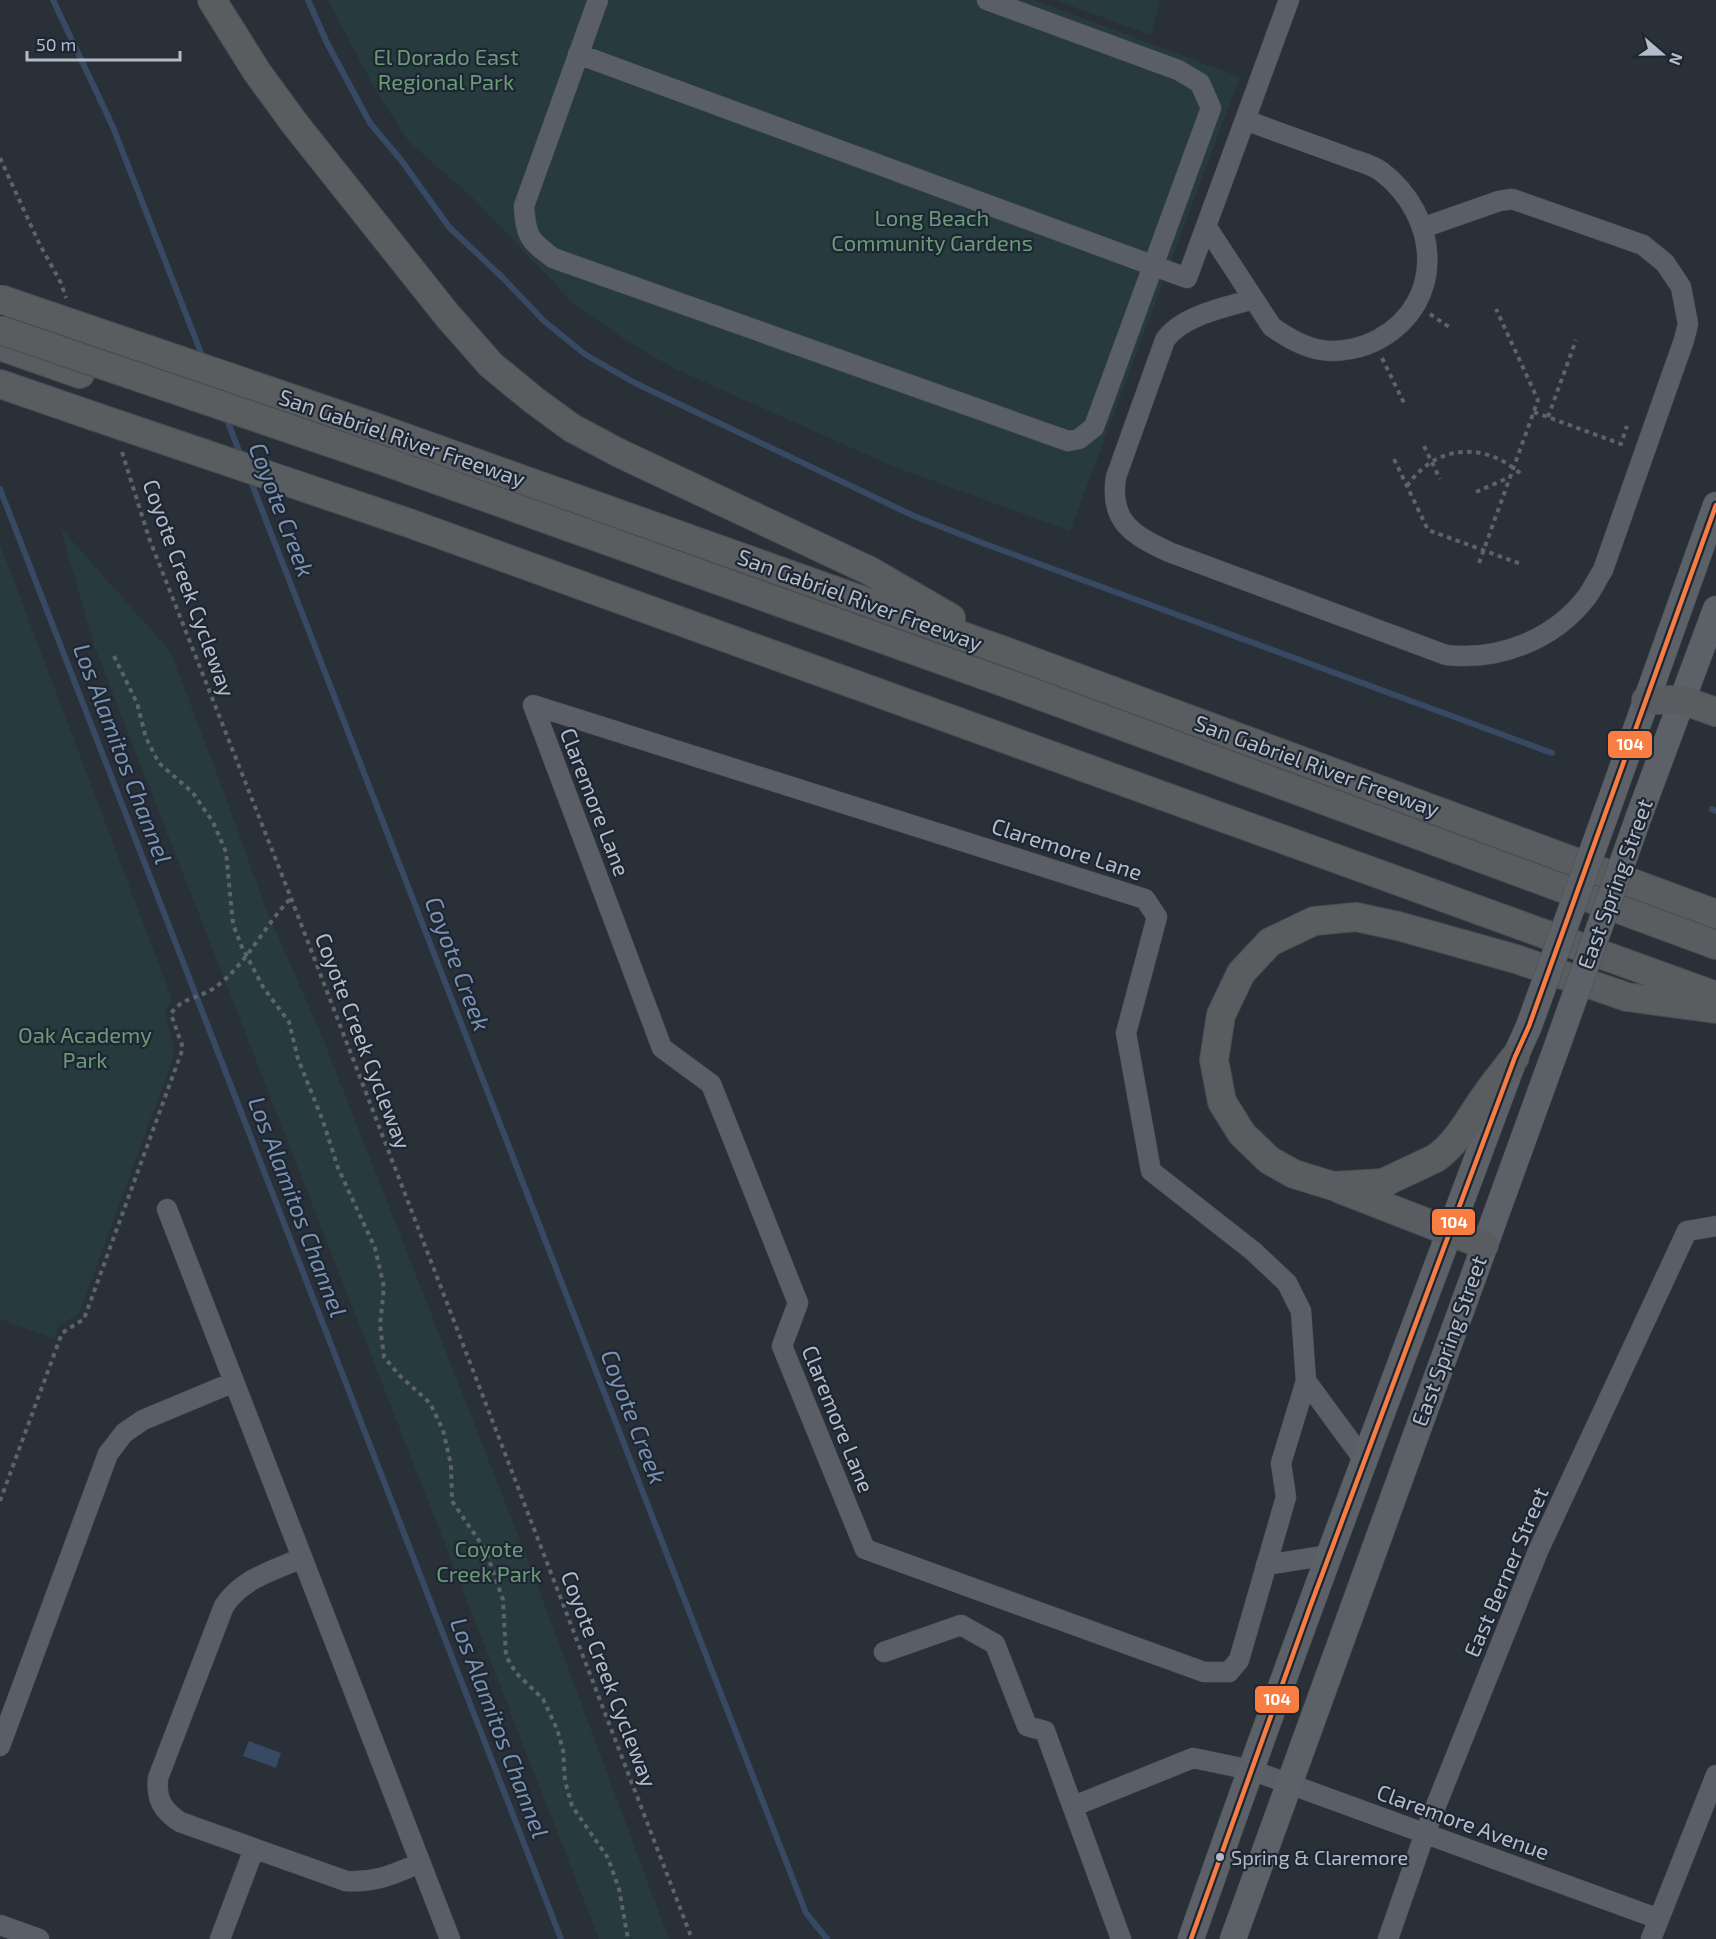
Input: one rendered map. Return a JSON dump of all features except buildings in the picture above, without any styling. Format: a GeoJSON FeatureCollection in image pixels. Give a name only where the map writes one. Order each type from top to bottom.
{"type":"FeatureCollection","features":[{"type":"Feature","properties":{"kind":"highway"},"geometry":{"type":"LineString","coordinates":[[212,0],[257,72],[295,124],[447,315],[491,365],[535,401],[572,428],[870,571],[1010,652]]}},
{"type":"Feature","properties":{"kind":"highway","name":"San Gabriel River Freeway"},"geometry":{"type":"LineString","coordinates":[[0,299],[372,426],[1010,652],[1716,914]]}},
{"type":"Feature","properties":{"kind":"highway"},"geometry":{"type":"LineString","coordinates":[[0,330],[1242,786],[1716,964]]}},
{"type":"Feature","properties":{"kind":"highway"},"geometry":{"type":"LineString","coordinates":[[0,346],[80,375],[389,471],[1028,691],[1716,945]]}},
{"type":"Feature","properties":{"kind":"highway"},"geometry":{"type":"LineString","coordinates":[[0,384],[406,522],[1716,996]]}},
{"type":"Feature","properties":{"kind":"highway"},"geometry":{"type":"LineString","coordinates":[[1646,700],[1682,700],[1716,712]]}},
{"type":"Feature","properties":{"kind":"highway"},"geometry":{"type":"LineString","coordinates":[[1484,1245],[1333,1186],[1294,1174],[1269,1160],[1242,1134],[1222,1102],[1214,1060],[1221,1015],[1241,973],[1270,942],[1314,921],[1356,917],[1398,926],[1516,959],[1628,996],[1716,1009]]}},
{"type":"Feature","properties":{"kind":"highway"},"geometry":{"type":"LineString","coordinates":[[1333,1186],[1383,1183],[1436,1158],[1444,1152],[1472,1118],[1486,1095],[1515,1057]]}},
{"type":"Feature","properties":{"kind":"main road","name":"East Spring Street"},"geometry":{"type":"LineString","coordinates":[[1191,1939],[1364,1460],[1515,1057],[1529,1026],[1716,505]]}},
{"type":"Feature","properties":{"kind":"main road","name":"East Spring Street"},"geometry":{"type":"LineString","coordinates":[[1233,1939],[1716,609]]}},
{"type":"Feature","properties":{"kind":"street"},"geometry":{"type":"LineString","coordinates":[[598,0],[524,206],[525,225],[534,243],[554,258],[1068,441],[1079,439],[1094,427],[1211,108],[1200,83],[1178,70],[987,0]]}},
{"type":"Feature","properties":{"kind":"street"},"geometry":{"type":"LineString","coordinates":[[578,54],[1187,278],[1289,0]]}},
{"type":"Feature","properties":{"kind":"street"},"geometry":{"type":"LineString","coordinates":[[1206,225],[1272,327],[1288,337],[1322,350],[1358,347],[1375,342],[1400,325],[1416,305],[1423,289],[1428,270],[1428,249],[1422,228],[1403,191],[1380,170],[1245,120]]}},
{"type":"Feature","properties":{"kind":"street"},"geometry":{"type":"LineString","coordinates":[[1253,299],[1183,322],[1170,332],[1165,340],[1116,477],[1115,504],[1122,521],[1134,533],[1169,552],[1446,655],[1500,652],[1527,643],[1554,628],[1572,614],[1588,596],[1603,570],[1684,340],[1688,324],[1681,287],[1665,263],[1642,245],[1521,201],[1512,199],[1499,201],[1422,228]]}},
{"type":"Feature","properties":{"kind":"street","name":"Claremore Lane"},"geometry":{"type":"LineString","coordinates":[[533,705],[1145,899],[1157,917],[1126,1033],[1151,1171],[1253,1251],[1287,1283],[1301,1311],[1306,1380],[1281,1463],[1286,1497],[1266,1565],[1239,1659],[1229,1672],[1204,1672],[865,1549],[782,1346],[798,1303],[711,1084],[662,1048],[533,705]]}},
{"type":"Feature","properties":{"kind":"street"},"geometry":{"type":"LineString","coordinates":[[167,1209],[450,1939]]}},
{"type":"Feature","properties":{"kind":"street","name":"East Berner Street"},"geometry":{"type":"LineString","coordinates":[[1388,1939],[1425,1833],[1538,1551],[1687,1231],[1716,1226]]}},
{"type":"Feature","properties":{"kind":"street"},"geometry":{"type":"LineString","coordinates":[[1306,1380],[1364,1460]]}},
{"type":"Feature","properties":{"kind":"street"},"geometry":{"type":"LineString","coordinates":[[0,1746],[108,1454],[124,1433],[143,1420],[234,1382]]}},
{"type":"Feature","properties":{"kind":"street"},"geometry":{"type":"LineString","coordinates":[[1266,1565],[1329,1555]]}},
{"type":"Feature","properties":{"kind":"street"},"geometry":{"type":"LineString","coordinates":[[302,1558],[253,1579],[234,1591],[224,1606],[158,1778],[157,1792],[170,1816],[180,1822],[346,1881],[364,1882],[381,1879],[420,1863]]}},
{"type":"Feature","properties":{"kind":"street"},"geometry":{"type":"LineString","coordinates":[[884,1652],[961,1625],[995,1644],[1027,1726],[1045,1731],[1121,1939]]}},
{"type":"Feature","properties":{"kind":"street"},"geometry":{"type":"LineString","coordinates":[[1074,1806],[1193,1758],[1251,1770]]}},
{"type":"Feature","properties":{"kind":"street","name":"Claremore Avenue"},"geometry":{"type":"LineString","coordinates":[[1251,1770],[1659,1919]]}},
{"type":"Feature","properties":{"kind":"street"},"geometry":{"type":"LineString","coordinates":[[1651,1939],[1716,1774]]}},
{"type":"Feature","properties":{"kind":"street"},"geometry":{"type":"LineString","coordinates":[[220,1939],[254,1849]]}},
{"type":"Feature","properties":{"kind":"street"},"geometry":{"type":"LineString","coordinates":[[0,1925],[39,1939]]}},
{"type":"Feature","properties":{"kind":"path"},"geometry":{"type":"LineString","coordinates":[[0,158],[69,304]]}},
{"type":"Feature","properties":{"kind":"path"},"geometry":{"type":"LineString","coordinates":[[1479,562],[1539,400],[1496,309]]}},
{"type":"Feature","properties":{"kind":"path"},"geometry":{"type":"LineString","coordinates":[[1548,417],[1576,340]]}},
{"type":"Feature","properties":{"kind":"path"},"geometry":{"type":"LineString","coordinates":[[1375,342],[1404,403]]}},
{"type":"Feature","properties":{"kind":"path"},"geometry":{"type":"LineString","coordinates":[[1534,412],[1621,444],[1627,426]]}},
{"type":"Feature","properties":{"kind":"path","name":"Coyote Creek Cycleway"},"geometry":{"type":"LineString","coordinates":[[119,445],[149,538],[291,898],[692,1939]]}},
{"type":"Feature","properties":{"kind":"path"},"geometry":{"type":"LineString","coordinates":[[1424,446],[1440,479]]}},
{"type":"Feature","properties":{"kind":"path"},"geometry":{"type":"LineString","coordinates":[[1407,486],[1420,469],[1431,460],[1454,453],[1488,454],[1514,467],[1522,475]]}},
{"type":"Feature","properties":{"kind":"path"},"geometry":{"type":"LineString","coordinates":[[1394,459],[1428,530],[1521,564]]}},
{"type":"Feature","properties":{"kind":"path"},"geometry":{"type":"LineString","coordinates":[[1476,492],[1511,476]]}},
{"type":"Feature","properties":{"kind":"path"},"geometry":{"type":"LineString","coordinates":[[114,656],[137,703],[146,738],[159,763],[193,793],[213,822],[226,852],[232,924],[263,987],[290,1022],[298,1059],[323,1121],[338,1168],[375,1248],[384,1287],[380,1325],[384,1357],[400,1376],[430,1403],[443,1430],[451,1465],[452,1502],[486,1551],[503,1600],[506,1656],[516,1673],[543,1699],[557,1729],[563,1750],[565,1781],[572,1806],[608,1858],[619,1889],[628,1939]]}},
{"type":"Feature","properties":{"kind":"path"},"geometry":{"type":"LineString","coordinates":[[0,1502],[62,1332],[84,1319],[183,1048],[171,1014],[177,1005],[214,988],[247,957],[291,898]]}},
{"type":"Feature","properties":{"kind":"green space","name":"Long Beach Community Gardens"},"geometry":{"type":"Polygon","coordinates":[[[328,0],[1034,0],[1240,77],[1070,531],[892,466],[673,368],[624,339],[575,305],[472,197],[409,142],[377,93],[328,0]]]}},
{"type":"Feature","properties":{"kind":"green space"},"geometry":{"type":"Polygon","coordinates":[[[1055,0],[1160,0],[1151,35],[1055,0]]]}},
{"type":"Feature","properties":{"kind":"green space","name":"Coyote Creek Park"},"geometry":{"type":"Polygon","coordinates":[[[60,527],[170,651],[267,911],[322,1036],[527,1558],[669,1939],[599,1939],[95,648],[60,527]]]}},
{"type":"Feature","properties":{"kind":"green space","name":"Oak Academy Park"},"geometry":{"type":"Polygon","coordinates":[[[0,544],[172,999],[165,1012],[175,1053],[79,1314],[59,1325],[55,1339],[0,1319],[0,544]]]}},
{"type":"Feature","properties":{"kind":"water"},"geometry":{"type":"Polygon","coordinates":[[[249,1741],[281,1753],[276,1768],[243,1756],[249,1741]]]}},
{"type":"Feature","properties":{"kind":"waterway","name":"Coyote Creek"},"geometry":{"type":"LineString","coordinates":[[53,0],[113,127],[203,358]]}},
{"type":"Feature","properties":{"kind":"waterway"},"geometry":{"type":"LineString","coordinates":[[308,0],[327,43],[370,123],[401,160],[449,227],[544,321],[586,355],[635,383],[914,516],[1552,753]]}},
{"type":"Feature","properties":{"kind":"waterway","name":"Coyote Creek"},"geometry":{"type":"LineString","coordinates":[[226,417],[241,456]]}},
{"type":"Feature","properties":{"kind":"waterway","name":"Coyote Creek"},"geometry":{"type":"LineString","coordinates":[[250,479],[806,1913],[827,1939]]}},
{"type":"Feature","properties":{"kind":"waterway","name":"Los Alamitos Channel"},"geometry":{"type":"LineString","coordinates":[[0,489],[561,1939]]}},
{"type":"Feature","properties":{"kind":"waterway"},"geometry":{"type":"LineString","coordinates":[[1712,809],[1716,811]]}},
{"type":"Feature","properties":{"kind":"transit line","name":"104"},"geometry":{"type":"LineString","coordinates":[[1191,1939],[1310,1607],[1515,1057],[1529,1026],[1716,505]]}},
{"type":"Feature","properties":{"kind":"place","name":"Spring & Claremore"},"geometry":{"type":"Point","coordinates":[1220,1857]}},
{"type":"Feature","properties":{"kind":"park label","name":"El Dorado East Regional Park"},"geometry":{"type":"Point","coordinates":[446,70]}}]}
